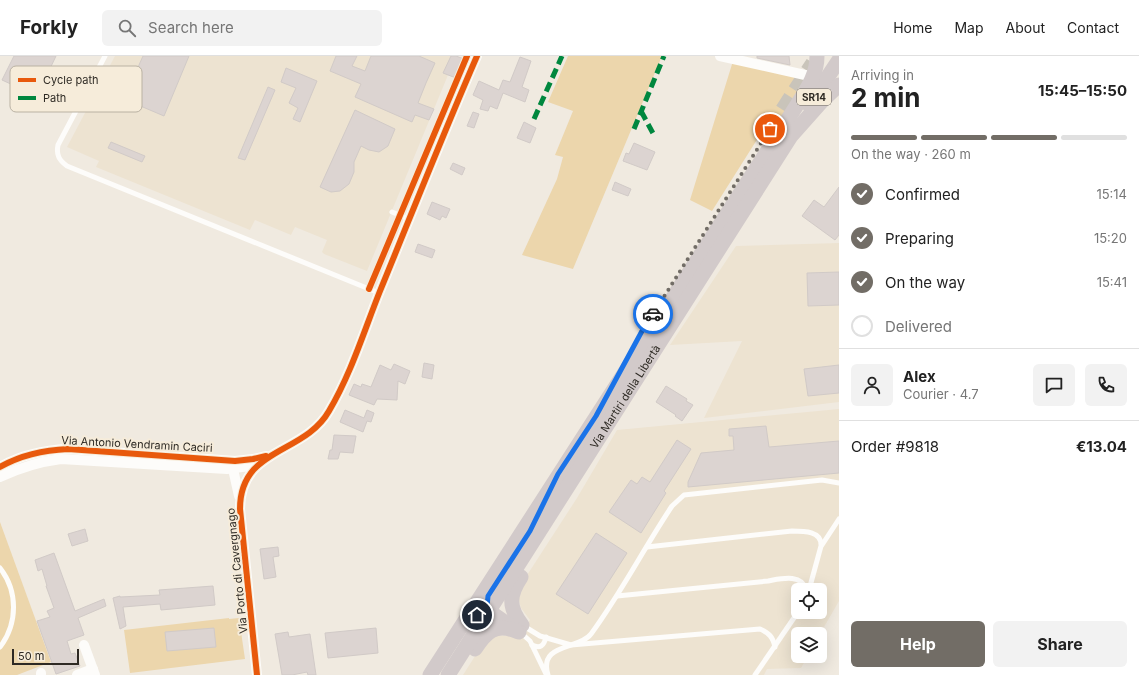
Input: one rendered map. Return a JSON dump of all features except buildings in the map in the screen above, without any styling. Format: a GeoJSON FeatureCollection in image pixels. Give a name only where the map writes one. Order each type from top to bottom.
{"type":"FeatureCollection","features":[{"type":"Feature","properties":{"kind":"main road","name":"Via Martiri della Libertà"},"geometry":{"type":"LineString","coordinates":[[430,675],[777,137],[814,77],[817,56]]}},
{"type":"Feature","properties":{"kind":"main road","name":"SR14"},"geometry":{"type":"LineString","coordinates":[[791,136],[795,126],[839,60]]}},
{"type":"Feature","properties":{"kind":"main road","name":"Via Martiri della Libertà"},"geometry":{"type":"LineString","coordinates":[[448,675],[489,608],[566,491],[791,136],[823,100],[839,85]]}},
{"type":"Feature","properties":{"kind":"main road","name":"Via Martiri della Libertà"},"geometry":{"type":"LineString","coordinates":[[596,416],[642,331],[770,129]]}},
{"type":"Feature","properties":{"kind":"main road"},"geometry":{"type":"LineString","coordinates":[[489,608],[488,596],[530,531],[556,479]]}},
{"type":"Feature","properties":{"kind":"main road"},"geometry":{"type":"LineString","coordinates":[[520,628],[513,610],[513,592],[517,582],[549,533],[566,491]]}},
{"type":"Feature","properties":{"kind":"main road"},"geometry":{"type":"LineString","coordinates":[[438,675],[481,610],[489,608],[520,628]]}},
{"type":"Feature","properties":{"kind":"main road"},"geometry":{"type":"LineString","coordinates":[[459,675],[480,641],[489,631],[499,628],[520,628]]}},
{"type":"Feature","properties":{"kind":"street"},"geometry":{"type":"LineString","coordinates":[[720,56],[814,77]]}},
{"type":"Feature","properties":{"kind":"street","name":"Via Porto di Cavergnago"},"geometry":{"type":"LineString","coordinates":[[257,675],[240,500],[243,487],[258,465],[314,431],[329,412],[353,361],[474,57]]}},
{"type":"Feature","properties":{"kind":"street","name":"Via Antonio Vendramin Caciri"},"geometry":{"type":"LineString","coordinates":[[0,467],[29,455],[68,449],[235,461],[271,456]]}},
{"type":"Feature","properties":{"kind":"street"},"geometry":{"type":"LineString","coordinates":[[0,477],[27,466],[61,459],[233,469],[258,465]]}},
{"type":"Feature","properties":{"kind":"street","name":"Via Antonio Vendramin Caciri"},"geometry":{"type":"LineString","coordinates":[[224,460],[231,464],[233,469]]}},
{"type":"Feature","properties":{"kind":"street"},"geometry":{"type":"LineString","coordinates":[[233,469],[240,500]]}},
{"type":"Feature","properties":{"kind":"street"},"geometry":{"type":"LineString","coordinates":[[77,675],[94,672],[84,645]]}},
{"type":"Feature","properties":{"kind":"lane"},"geometry":{"type":"LineString","coordinates":[[100,66],[105,56]]}},
{"type":"Feature","properties":{"kind":"lane"},"geometry":{"type":"LineString","coordinates":[[75,112],[58,145],[58,157],[67,166],[379,293]]}},
{"type":"Feature","properties":{"kind":"lane"},"geometry":{"type":"LineString","coordinates":[[392,212],[409,219]]}},
{"type":"Feature","properties":{"kind":"lane"},"geometry":{"type":"LineString","coordinates":[[548,675],[547,667],[549,657],[563,648],[590,636],[617,596],[672,506],[684,495],[822,480],[839,483]]}},
{"type":"Feature","properties":{"kind":"lane"},"geometry":{"type":"LineString","coordinates":[[821,546],[839,519]]}},
{"type":"Feature","properties":{"kind":"lane"},"geometry":{"type":"LineString","coordinates":[[647,547],[802,531],[813,533],[822,541],[810,583]]}},
{"type":"Feature","properties":{"kind":"lane"},"geometry":{"type":"LineString","coordinates":[[0,568],[12,589],[14,602],[10,630],[0,647]]}},
{"type":"Feature","properties":{"kind":"lane"},"geometry":{"type":"LineString","coordinates":[[617,596],[768,581],[784,578],[799,580],[803,583]]}},
{"type":"Feature","properties":{"kind":"lane"},"geometry":{"type":"LineString","coordinates":[[755,675],[793,619]]}},
{"type":"Feature","properties":{"kind":"lane"},"geometry":{"type":"LineString","coordinates":[[520,628],[546,638],[571,645],[760,629],[769,634],[774,641],[775,647]]}},
{"type":"Feature","properties":{"kind":"lane"},"geometry":{"type":"LineString","coordinates":[[520,628],[532,645],[548,675]]}},
{"type":"Feature","properties":{"kind":"lane"},"geometry":{"type":"LineString","coordinates":[[532,645],[541,647],[546,638]]}},
{"type":"Feature","properties":{"kind":"shaded area"},"geometry":{"type":"Polygon","coordinates":[[[115,56],[456,56],[464,59],[456,78],[448,75],[367,271],[324,254],[322,252],[327,240],[295,227],[291,235],[255,220],[250,230],[96,167],[99,161],[67,147],[85,112],[142,112],[142,66],[110,66],[115,56]]]}},
{"type":"Feature","properties":{"kind":"shaded area"},"geometry":{"type":"Polygon","coordinates":[[[568,56],[662,56],[573,269],[522,255],[557,179],[563,157],[555,155],[573,111],[548,102],[568,56]]]}},
{"type":"Feature","properties":{"kind":"shaded area"},"geometry":{"type":"Polygon","coordinates":[[[733,61],[798,76],[805,80],[774,132],[765,127],[712,211],[690,200],[733,61]]]}},
{"type":"Feature","properties":{"kind":"shaded area"},"geometry":{"type":"Polygon","coordinates":[[[839,243],[839,402],[704,418],[742,341],[670,345],[736,246],[839,243]]]}},
{"type":"Feature","properties":{"kind":"shaded area"},"geometry":{"type":"Polygon","coordinates":[[[839,409],[839,601],[824,627],[791,627],[791,663],[804,663],[801,668],[767,669],[764,675],[463,675],[484,642],[497,635],[511,636],[517,639],[530,620],[521,608],[519,601],[520,586],[577,498],[617,430],[839,409]]]}},
{"type":"Feature","properties":{"kind":"shaded area"},"geometry":{"type":"Polygon","coordinates":[[[0,522],[51,662],[17,675],[0,675],[0,522]]]}},
{"type":"Feature","properties":{"kind":"shaded area"},"geometry":{"type":"Polygon","coordinates":[[[239,618],[245,659],[130,673],[124,630],[239,618]]]}},
{"type":"Feature","properties":{"kind":"tunnel"},"geometry":{"type":"LineString","coordinates":[[770,129],[813,63]]}},
{"type":"Feature","properties":{"kind":"marked path"},"geometry":{"type":"LineString","coordinates":[[534,119],[562,56]]}},
{"type":"Feature","properties":{"kind":"marked path"},"geometry":{"type":"LineString","coordinates":[[634,129],[664,56]]}},
{"type":"Feature","properties":{"kind":"marked path"},"geometry":{"type":"LineString","coordinates":[[641,111],[655,137]]}},
{"type":"Feature","properties":{"kind":"cycle path"},"geometry":{"type":"LineString","coordinates":[[369,289],[467,56]]}},
{"type":"Feature","properties":{"kind":"cycle path"},"geometry":{"type":"LineString","coordinates":[[257,675],[240,509],[243,489],[250,474],[262,462],[305,436],[318,425],[329,411],[337,397],[351,367],[380,291],[477,56]]}},
{"type":"Feature","properties":{"kind":"cycle path"},"geometry":{"type":"LineString","coordinates":[[0,467],[16,459],[33,454],[68,449],[235,461],[266,456]]}},
{"type":"Feature","properties":{"kind":"way so far"},"geometry":{"type":"LineString","coordinates":[[653,314],[770,129]]}},
{"type":"Feature","properties":{"kind":"route"},"geometry":{"type":"LineString","coordinates":[[477,615],[481,610],[487,607],[488,596],[530,531],[558,474],[596,416],[642,331],[653,314]]}}]}
